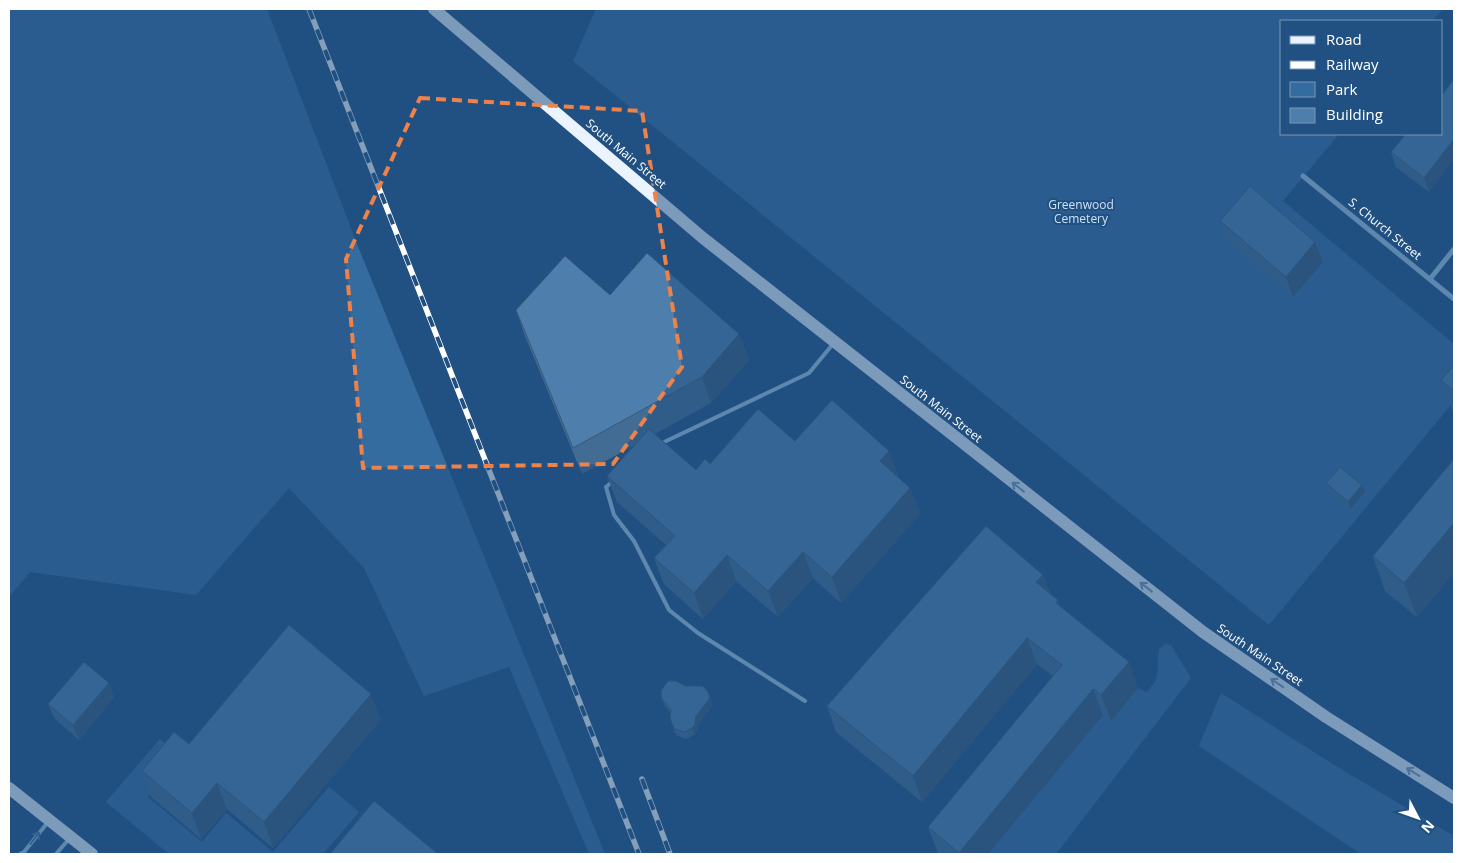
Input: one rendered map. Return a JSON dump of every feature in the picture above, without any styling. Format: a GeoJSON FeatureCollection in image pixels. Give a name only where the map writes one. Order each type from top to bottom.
{"type":"FeatureCollection","features":[{"type":"Feature","properties":{"kind":"main road","name":"South Main Street"},"geometry":{"type":"LineString","coordinates":[[434,9],[703,238],[1203,632],[1326,717],[1454,798]]}},
{"type":"Feature","properties":{"kind":"main road"},"geometry":{"type":"LineString","coordinates":[[9,788],[92,854]]}},
{"type":"Feature","properties":{"kind":"street","name":"S. Church Street"},"geometry":{"type":"LineString","coordinates":[[1304,176],[1454,299]]}},
{"type":"Feature","properties":{"kind":"street"},"geometry":{"type":"LineString","coordinates":[[1430,278],[1454,249]]}},
{"type":"Feature","properties":{"kind":"lane"},"geometry":{"type":"LineString","coordinates":[[650,448],[809,373],[835,342]]}},
{"type":"Feature","properties":{"kind":"lane"},"geometry":{"type":"LineString","coordinates":[[614,480],[606,487],[614,515],[634,541],[669,610],[698,633],[805,701]]}},
{"type":"Feature","properties":{"kind":"lane"},"geometry":{"type":"LineString","coordinates":[[20,854],[24,852],[49,820]]}},
{"type":"Feature","properties":{"kind":"lane"},"geometry":{"type":"LineString","coordinates":[[56,854],[70,837]]}},
{"type":"Feature","properties":{"kind":"highlighted area"},"geometry":{"type":"Polygon","coordinates":[[[420,98],[642,111],[682,367],[613,464],[363,468],[346,259],[420,98]]]}},
{"type":"Feature","properties":{"kind":"green space"},"geometry":{"type":"Polygon","coordinates":[[[9,9],[267,9],[357,244],[605,854],[589,854],[509,667],[424,696],[364,568],[289,488],[196,595],[30,572],[9,597],[9,9]]]}},
{"type":"Feature","properties":{"kind":"green space","name":"Greenwood Cemetery"},"geometry":{"type":"Polygon","coordinates":[[[596,9],[1443,9],[1433,20],[1280,20],[1280,135],[1338,135],[1283,201],[1454,344],[1454,401],[1269,625],[573,61],[596,9]]]}},
{"type":"Feature","properties":{"kind":"green space"},"geometry":{"type":"Polygon","coordinates":[[[1165,644],[1171,645],[1191,678],[1056,854],[988,854],[1103,715],[1111,721],[1138,688],[1147,692],[1152,687],[1157,677],[1159,649],[1165,644]]]}},
{"type":"Feature","properties":{"kind":"green space"},"geometry":{"type":"Polygon","coordinates":[[[1221,693],[1339,768],[1454,836],[1454,854],[1361,854],[1199,746],[1221,693]]]}},
{"type":"Feature","properties":{"kind":"green space"},"geometry":{"type":"Polygon","coordinates":[[[160,739],[182,757],[148,797],[202,842],[226,813],[273,852],[329,787],[359,812],[323,854],[169,854],[106,802],[160,739]]]}},
{"type":"Feature","properties":{"kind":"building"},"geometry":{"type":"Polygon","coordinates":[[[1454,79],[1454,139],[1424,178],[1391,152],[1405,135],[1443,135],[1443,94],[1454,79]]]}},
{"type":"Feature","properties":{"kind":"building"},"geometry":{"type":"Polygon","coordinates":[[[1250,186],[1315,242],[1286,277],[1220,221],[1250,186]]]}},
{"type":"Feature","properties":{"kind":"building"},"geometry":{"type":"Polygon","coordinates":[[[647,253],[739,334],[702,377],[573,448],[516,310],[565,256],[610,295],[647,253]]]}},
{"type":"Feature","properties":{"kind":"building"},"geometry":{"type":"Polygon","coordinates":[[[1454,365],[1454,391],[1441,380],[1454,365]]]}},
{"type":"Feature","properties":{"kind":"building"},"geometry":{"type":"Polygon","coordinates":[[[832,400],[889,451],[880,461],[910,488],[832,577],[803,552],[768,591],[727,555],[694,593],[654,558],[675,536],[607,476],[649,429],[696,470],[705,459],[710,464],[758,409],[795,441],[832,400]]]}},
{"type":"Feature","properties":{"kind":"building"},"geometry":{"type":"Polygon","coordinates":[[[1454,459],[1454,523],[1404,583],[1373,556],[1454,459]]]}},
{"type":"Feature","properties":{"kind":"building"},"geometry":{"type":"Polygon","coordinates":[[[1340,467],[1362,485],[1348,502],[1326,483],[1340,467]]]}},
{"type":"Feature","properties":{"kind":"building"},"geometry":{"type":"Polygon","coordinates":[[[986,526],[1043,575],[1036,582],[1058,600],[1056,603],[1129,662],[1101,695],[1093,689],[959,853],[928,827],[1062,665],[1027,638],[913,776],[827,706],[986,526]]]}},
{"type":"Feature","properties":{"kind":"building"},"geometry":{"type":"Polygon","coordinates":[[[289,625],[371,694],[264,822],[217,783],[192,813],[142,771],[174,732],[189,744],[289,625]]]}},
{"type":"Feature","properties":{"kind":"building"},"geometry":{"type":"Polygon","coordinates":[[[84,662],[109,683],[73,725],[48,704],[84,662]]]}},
{"type":"Feature","properties":{"kind":"building"},"geometry":{"type":"Polygon","coordinates":[[[668,681],[676,681],[685,686],[703,686],[710,698],[696,716],[695,725],[684,732],[675,729],[673,726],[670,718],[671,710],[662,699],[661,691],[668,681]]]}},
{"type":"Feature","properties":{"kind":"building"},"geometry":{"type":"Polygon","coordinates":[[[374,801],[438,854],[330,854],[374,801]]]}},
{"type":"Feature","properties":{"kind":"railway"},"geometry":{"type":"LineString","coordinates":[[309,9],[639,854]]}},
{"type":"Feature","properties":{"kind":"railway"},"geometry":{"type":"LineString","coordinates":[[642,779],[670,854]]}}]}
